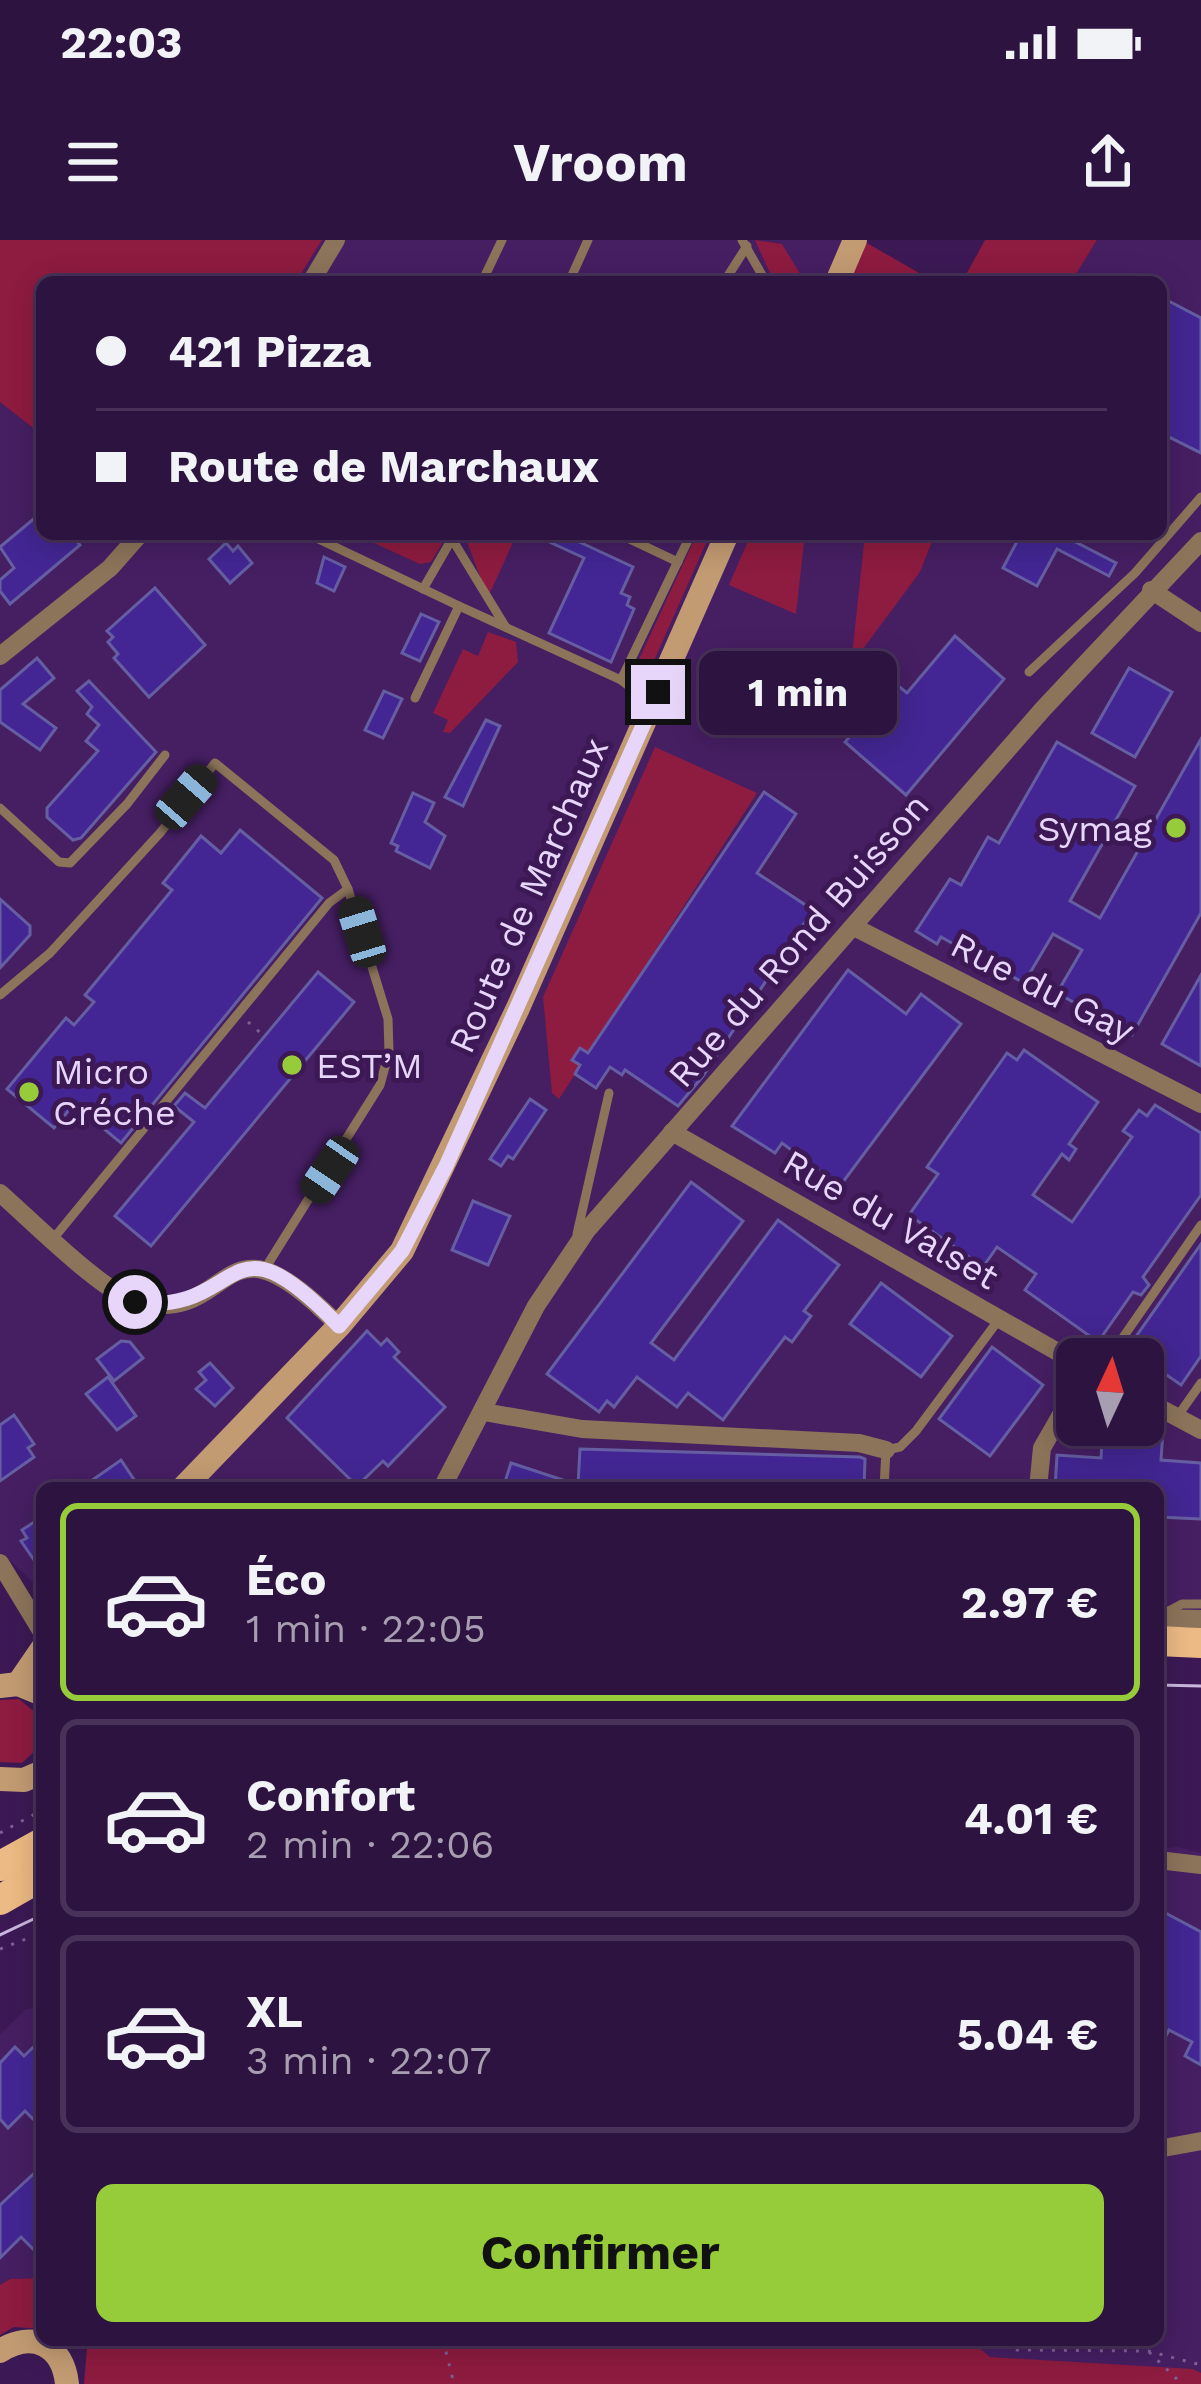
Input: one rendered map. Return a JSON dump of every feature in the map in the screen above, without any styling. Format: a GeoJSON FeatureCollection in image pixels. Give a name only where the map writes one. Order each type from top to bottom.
{"type":"FeatureCollection","features":[{"type":"Feature","properties":{"kind":"main road"},"geometry":{"type":"LineString","coordinates":[[839,276],[855,240]]}},
{"type":"Feature","properties":{"kind":"main road","name":"Route de Marchaux"},"geometry":{"type":"LineString","coordinates":[[189,1482],[339,1326],[402,1251],[446,1166],[645,700],[724,540]]}},
{"type":"Feature","properties":{"kind":"main road"},"geometry":{"type":"LineString","coordinates":[[1164,1641],[1201,1643]]}},
{"type":"Feature","properties":{"kind":"main road"},"geometry":{"type":"LineString","coordinates":[[20,1688],[36,1660]]}},
{"type":"Feature","properties":{"kind":"main road"},"geometry":{"type":"LineString","coordinates":[[1164,1660],[1201,1661]]}},
{"type":"Feature","properties":{"kind":"main road"},"geometry":{"type":"LineString","coordinates":[[0,1779],[24,1780],[36,1775]]}},
{"type":"Feature","properties":{"kind":"main road"},"geometry":{"type":"LineString","coordinates":[[0,1866],[36,1846]]}},
{"type":"Feature","properties":{"kind":"main road"},"geometry":{"type":"LineString","coordinates":[[0,1880],[36,1859]]}},
{"type":"Feature","properties":{"kind":"main road"},"geometry":{"type":"LineString","coordinates":[[0,1900],[36,1879]]}},
{"type":"Feature","properties":{"kind":"main road"},"geometry":{"type":"LineString","coordinates":[[0,2351],[29,2339],[36,2343]]}},
{"type":"Feature","properties":{"kind":"main road"},"geometry":{"type":"LineString","coordinates":[[43,2346],[58,2354],[67,2384]]}},
{"type":"Feature","properties":{"kind":"street"},"geometry":{"type":"LineString","coordinates":[[315,276],[336,240]]}},
{"type":"Feature","properties":{"kind":"street"},"geometry":{"type":"LineString","coordinates":[[0,656],[110,568],[135,540]]}},
{"type":"Feature","properties":{"kind":"street","name":"Rue du Rond Buisson"},"geometry":{"type":"LineString","coordinates":[[445,1482],[536,1306],[574,1250],[1092,655],[1201,541]]}},
{"type":"Feature","properties":{"kind":"street"},"geometry":{"type":"LineString","coordinates":[[1151,590],[1201,623]]}},
{"type":"Feature","properties":{"kind":"street","name":"Rue du Gay"},"geometry":{"type":"LineString","coordinates":[[856,928],[1201,1104]]}},
{"type":"Feature","properties":{"kind":"street","name":"Rue du Valset"},"geometry":{"type":"LineString","coordinates":[[672,1132],[1056,1351]]}},
{"type":"Feature","properties":{"kind":"street"},"geometry":{"type":"LineString","coordinates":[[0,1193],[135,1302],[182,1302],[228,1275],[266,1268],[293,1281],[339,1326]]}},
{"type":"Feature","properties":{"kind":"street"},"geometry":{"type":"LineString","coordinates":[[1164,1410],[1201,1430]]}},
{"type":"Feature","properties":{"kind":"street"},"geometry":{"type":"LineString","coordinates":[[484,1412],[582,1429],[859,1443],[886,1450]]}},
{"type":"Feature","properties":{"kind":"street"},"geometry":{"type":"LineString","coordinates":[[1039,1482],[1042,1448],[1056,1424]]}},
{"type":"Feature","properties":{"kind":"street"},"geometry":{"type":"LineString","coordinates":[[0,1563],[21,1589],[36,1620]]}},
{"type":"Feature","properties":{"kind":"street"},"geometry":{"type":"LineString","coordinates":[[21,1589],[36,1600]]}},
{"type":"Feature","properties":{"kind":"street"},"geometry":{"type":"LineString","coordinates":[[1164,1618],[1201,1619]]}},
{"type":"Feature","properties":{"kind":"street"},"geometry":{"type":"LineString","coordinates":[[1164,1861],[1201,1865]]}},
{"type":"Feature","properties":{"kind":"street"},"geometry":{"type":"LineString","coordinates":[[1164,2148],[1201,2141]]}},
{"type":"Feature","properties":{"kind":"lane"},"geometry":{"type":"LineString","coordinates":[[485,276],[502,240]]}},
{"type":"Feature","properties":{"kind":"lane"},"geometry":{"type":"LineString","coordinates":[[572,276],[588,240]]}},
{"type":"Feature","properties":{"kind":"lane"},"geometry":{"type":"LineString","coordinates":[[727,276],[744,243]]}},
{"type":"Feature","properties":{"kind":"lane"},"geometry":{"type":"LineString","coordinates":[[744,243],[763,276]]}},
{"type":"Feature","properties":{"kind":"lane"},"geometry":{"type":"LineString","coordinates":[[1167,537],[1201,497]]}},
{"type":"Feature","properties":{"kind":"lane"},"geometry":{"type":"LineString","coordinates":[[321,540],[620,680],[645,700]]}},
{"type":"Feature","properties":{"kind":"lane"},"geometry":{"type":"LineString","coordinates":[[423,589],[451,540]]}},
{"type":"Feature","properties":{"kind":"lane"},"geometry":{"type":"LineString","coordinates":[[455,540],[507,629]]}},
{"type":"Feature","properties":{"kind":"lane"},"geometry":{"type":"LineString","coordinates":[[632,540],[678,562]]}},
{"type":"Feature","properties":{"kind":"lane"},"geometry":{"type":"LineString","coordinates":[[620,680],[688,540]]}},
{"type":"Feature","properties":{"kind":"lane"},"geometry":{"type":"LineString","coordinates":[[1029,672],[1073,635],[1164,540]]}},
{"type":"Feature","properties":{"kind":"lane"},"geometry":{"type":"LineString","coordinates":[[1136,573],[1151,590]]}},
{"type":"Feature","properties":{"kind":"lane"},"geometry":{"type":"LineString","coordinates":[[415,698],[459,605]]}},
{"type":"Feature","properties":{"kind":"lane"},"geometry":{"type":"LineString","coordinates":[[1073,635],[1092,655]]}},
{"type":"Feature","properties":{"kind":"lane"},"geometry":{"type":"LineString","coordinates":[[0,808],[59,862],[70,863],[127,805],[165,754]]}},
{"type":"Feature","properties":{"kind":"lane"},"geometry":{"type":"LineString","coordinates":[[0,995],[50,953],[160,833],[215,763],[334,860],[348,889],[388,1018],[388,1052],[363,1118],[266,1268]]}},
{"type":"Feature","properties":{"kind":"lane"},"geometry":{"type":"LineString","coordinates":[[53,1239],[328,903],[348,889]]}},
{"type":"Feature","properties":{"kind":"lane"},"geometry":{"type":"LineString","coordinates":[[574,1250],[609,1093]]}},
{"type":"Feature","properties":{"kind":"lane"},"geometry":{"type":"LineString","coordinates":[[1123,1338],[1201,1225]]}},
{"type":"Feature","properties":{"kind":"lane"},"geometry":{"type":"LineString","coordinates":[[884,1482],[886,1450],[900,1448],[916,1431],[1000,1318]]}},
{"type":"Feature","properties":{"kind":"lane"},"geometry":{"type":"LineString","coordinates":[[1177,1417],[1201,1383]]}},
{"type":"Feature","properties":{"kind":"lane"},"geometry":{"type":"LineString","coordinates":[[1164,1614],[1201,1594]]}},
{"type":"Feature","properties":{"kind":"lane"},"geometry":{"type":"LineString","coordinates":[[1182,1604],[1201,1604]]}},
{"type":"Feature","properties":{"kind":"path"},"geometry":{"type":"LineString","coordinates":[[237,1013],[265,1036]]}},
{"type":"Feature","properties":{"kind":"path"},"geometry":{"type":"LineString","coordinates":[[1,1830],[36,1813]]}},
{"type":"Feature","properties":{"kind":"path"},"geometry":{"type":"LineString","coordinates":[[0,1949],[36,1935]]}},
{"type":"Feature","properties":{"kind":"path"},"geometry":{"type":"LineString","coordinates":[[58,2354],[83,2346]]}},
{"type":"Feature","properties":{"kind":"path"},"geometry":{"type":"LineString","coordinates":[[444,2346],[454,2384]]}},
{"type":"Feature","properties":{"kind":"path"},"geometry":{"type":"LineString","coordinates":[[1008,2346],[1017,2350],[1148,2351],[1201,2365]]}},
{"type":"Feature","properties":{"kind":"path"},"geometry":{"type":"LineString","coordinates":[[1148,2351],[1182,2384]]}},
{"type":"Feature","properties":{"kind":"shaded area"},"geometry":{"type":"Polygon","coordinates":[[[0,240],[322,240],[300,276],[36,276],[36,430],[0,402],[0,240]]]}},
{"type":"Feature","properties":{"kind":"shaded area"},"geometry":{"type":"Polygon","coordinates":[[[322,240],[866,240],[849,276],[300,276],[322,240]]]}},
{"type":"Feature","properties":{"kind":"shaded area"},"geometry":{"type":"Polygon","coordinates":[[[755,240],[782,244],[801,276],[771,276],[755,240]]]}},
{"type":"Feature","properties":{"kind":"shaded area"},"geometry":{"type":"Polygon","coordinates":[[[985,240],[1097,240],[1075,276],[965,276],[985,240]]]}},
{"type":"Feature","properties":{"kind":"shaded area"},"geometry":{"type":"Polygon","coordinates":[[[1097,240],[1201,240],[1201,1622],[1164,1621],[1164,1482],[36,1482],[36,1585],[2,1553],[0,1567],[0,402],[36,430],[36,540],[864,540],[852,661],[920,572],[933,540],[1167,540],[1167,276],[1075,276],[1097,240]]]}},
{"type":"Feature","properties":{"kind":"shaded area"},"geometry":{"type":"Polygon","coordinates":[[[865,242],[924,276],[849,276],[865,242]]]}},
{"type":"Feature","properties":{"kind":"shaded area"},"geometry":{"type":"Polygon","coordinates":[[[444,540],[431,562],[420,564],[374,543],[444,540]]]}},
{"type":"Feature","properties":{"kind":"shaded area"},"geometry":{"type":"Polygon","coordinates":[[[466,540],[514,540],[488,597],[466,540]]]}},
{"type":"Feature","properties":{"kind":"shaded area"},"geometry":{"type":"Polygon","coordinates":[[[694,540],[707,540],[642,688],[636,666],[694,540]]]}},
{"type":"Feature","properties":{"kind":"shaded area"},"geometry":{"type":"Polygon","coordinates":[[[748,540],[804,540],[796,614],[729,585],[748,540]]]}},
{"type":"Feature","properties":{"kind":"shaded area"},"geometry":{"type":"Polygon","coordinates":[[[864,540],[933,540],[920,572],[851,665],[864,540]]]}},
{"type":"Feature","properties":{"kind":"shaded area"},"geometry":{"type":"Polygon","coordinates":[[[488,632],[516,642],[518,662],[450,733],[443,732],[448,720],[433,713],[463,649],[478,656],[488,632]]]}},
{"type":"Feature","properties":{"kind":"shaded area"},"geometry":{"type":"Polygon","coordinates":[[[655,747],[757,793],[559,1099],[552,1093],[543,997],[655,747]]]}},
{"type":"Feature","properties":{"kind":"shaded area"},"geometry":{"type":"Polygon","coordinates":[[[19,1699],[36,1713],[36,1750],[22,1763],[0,1762],[0,1700],[19,1699]]]}},
{"type":"Feature","properties":{"kind":"shaded area"},"geometry":{"type":"Polygon","coordinates":[[[1164,1848],[1201,1853],[1201,2373],[989,2357],[977,2346],[1164,2346],[1164,1848]]]}},
{"type":"Feature","properties":{"kind":"shaded area"},"geometry":{"type":"Polygon","coordinates":[[[36,2008],[36,2278],[10,2279],[0,2285],[0,2035],[26,2009],[36,2008]]]}},
{"type":"Feature","properties":{"kind":"shaded area"},"geometry":{"type":"Polygon","coordinates":[[[36,2278],[36,2329],[14,2327],[0,2335],[0,2285],[10,2279],[36,2278]]]}},
{"type":"Feature","properties":{"kind":"shaded area"},"geometry":{"type":"Polygon","coordinates":[[[83,2346],[977,2346],[990,2357],[1193,2369],[1201,2373],[1201,2384],[84,2384],[87,2348],[83,2346]]]}},
{"type":"Feature","properties":{"kind":"building"},"geometry":{"type":"Polygon","coordinates":[[[1167,300],[1201,318],[1201,453],[1167,436],[1167,300]]]}},
{"type":"Feature","properties":{"kind":"building"},"geometry":{"type":"Polygon","coordinates":[[[36,517],[36,540],[76,540],[80,545],[10,604],[0,591],[0,580],[14,568],[0,547],[36,517]]]}},
{"type":"Feature","properties":{"kind":"building"},"geometry":{"type":"Polygon","coordinates":[[[545,540],[575,540],[633,567],[621,593],[630,597],[627,605],[634,609],[611,662],[549,633],[584,558],[545,540]]]}},
{"type":"Feature","properties":{"kind":"building"},"geometry":{"type":"Polygon","coordinates":[[[1018,540],[1072,540],[1116,563],[1109,576],[1057,549],[1037,586],[1003,568],[1018,540]]]}},
{"type":"Feature","properties":{"kind":"building"},"geometry":{"type":"Polygon","coordinates":[[[226,543],[233,551],[238,546],[252,563],[230,583],[209,559],[226,543]]]}},
{"type":"Feature","properties":{"kind":"building"},"geometry":{"type":"Polygon","coordinates":[[[324,557],[345,567],[334,591],[317,583],[324,557]]]}},
{"type":"Feature","properties":{"kind":"building"},"geometry":{"type":"Polygon","coordinates":[[[155,588],[205,645],[149,697],[114,658],[118,654],[108,642],[113,637],[107,631],[155,588]]]}},
{"type":"Feature","properties":{"kind":"building"},"geometry":{"type":"Polygon","coordinates":[[[421,614],[439,622],[420,661],[402,653],[421,614]]]}},
{"type":"Feature","properties":{"kind":"building"},"geometry":{"type":"Polygon","coordinates":[[[955,636],[1004,679],[906,795],[845,742],[896,684],[907,693],[955,636]]]}},
{"type":"Feature","properties":{"kind":"building"},"geometry":{"type":"Polygon","coordinates":[[[37,658],[54,678],[23,704],[56,728],[40,750],[0,722],[0,690],[37,658]]]}},
{"type":"Feature","properties":{"kind":"building"},"geometry":{"type":"Polygon","coordinates":[[[1129,668],[1172,692],[1135,757],[1092,733],[1129,668]]]}},
{"type":"Feature","properties":{"kind":"building"},"geometry":{"type":"Polygon","coordinates":[[[715,672],[742,685],[731,709],[703,697],[715,672]]]}},
{"type":"Feature","properties":{"kind":"building"},"geometry":{"type":"Polygon","coordinates":[[[89,681],[156,752],[81,838],[73,840],[47,817],[47,808],[98,751],[86,741],[99,725],[87,714],[92,707],[77,691],[89,681]]]}},
{"type":"Feature","properties":{"kind":"building"},"geometry":{"type":"Polygon","coordinates":[[[384,691],[402,699],[383,738],[365,730],[384,691]]]}},
{"type":"Feature","properties":{"kind":"building"},"geometry":{"type":"Polygon","coordinates":[[[486,720],[500,726],[463,806],[445,797],[486,720]]]}},
{"type":"Feature","properties":{"kind":"building"},"geometry":{"type":"Polygon","coordinates":[[[1201,739],[1201,913],[1132,1035],[1057,993],[1082,950],[1053,934],[1024,983],[941,937],[937,944],[916,931],[950,879],[961,885],[988,837],[999,843],[1057,742],[1135,786],[1070,901],[1100,918],[1201,739]]]}},
{"type":"Feature","properties":{"kind":"building"},"geometry":{"type":"Polygon","coordinates":[[[764,792],[796,814],[757,873],[813,910],[678,1106],[625,1070],[622,1075],[610,1067],[596,1088],[575,1074],[580,1065],[572,1060],[580,1048],[588,1053],[764,792]]]}},
{"type":"Feature","properties":{"kind":"building"},"geometry":{"type":"Polygon","coordinates":[[[413,793],[434,803],[425,822],[445,836],[430,868],[396,851],[398,846],[391,843],[413,793]]]}},
{"type":"Feature","properties":{"kind":"building"},"geometry":{"type":"Polygon","coordinates":[[[240,830],[322,898],[121,1143],[74,1104],[54,1128],[7,1089],[66,1018],[74,1025],[94,1002],[85,995],[172,890],[163,883],[201,836],[221,853],[240,830]]]}},
{"type":"Feature","properties":{"kind":"building"},"geometry":{"type":"Polygon","coordinates":[[[548,848],[559,853],[539,897],[528,892],[548,848]]]}},
{"type":"Feature","properties":{"kind":"building"},"geometry":{"type":"Polygon","coordinates":[[[0,899],[30,926],[30,935],[0,968],[0,899]]]}},
{"type":"Feature","properties":{"kind":"building"},"geometry":{"type":"Polygon","coordinates":[[[848,970],[906,1014],[921,994],[961,1024],[840,1186],[782,1143],[775,1153],[732,1126],[848,970]]]}},
{"type":"Feature","properties":{"kind":"building"},"geometry":{"type":"Polygon","coordinates":[[[318,972],[354,1002],[151,1246],[115,1216],[194,1122],[174,1106],[185,1093],[205,1108],[318,972]]]}},
{"type":"Feature","properties":{"kind":"building"},"geometry":{"type":"Polygon","coordinates":[[[1201,975],[1201,1066],[1162,1044],[1201,975]]]}},
{"type":"Feature","properties":{"kind":"building"},"geometry":{"type":"Polygon","coordinates":[[[1024,1050],[1098,1102],[1069,1144],[1076,1149],[1069,1160],[1062,1154],[1033,1195],[1072,1222],[1132,1137],[1123,1131],[1139,1110],[1147,1116],[1155,1105],[1201,1133],[1201,1195],[1143,1277],[1149,1285],[1141,1295],[1133,1292],[1101,1338],[1092,1338],[1025,1290],[1036,1274],[997,1247],[983,1267],[909,1215],[938,1174],[927,1167],[1007,1053],[1017,1060],[1024,1050]]]}},
{"type":"Feature","properties":{"kind":"building"},"geometry":{"type":"Polygon","coordinates":[[[530,1099],[546,1110],[513,1159],[508,1156],[501,1166],[490,1159],[530,1099]]]}},
{"type":"Feature","properties":{"kind":"building"},"geometry":{"type":"Polygon","coordinates":[[[691,1182],[743,1221],[651,1343],[674,1360],[778,1220],[839,1265],[804,1311],[811,1316],[792,1342],[785,1337],[723,1420],[688,1393],[677,1407],[637,1377],[614,1407],[607,1401],[599,1412],[547,1374],[691,1182]]]}},
{"type":"Feature","properties":{"kind":"building"},"geometry":{"type":"Polygon","coordinates":[[[473,1201],[510,1216],[488,1265],[452,1250],[473,1201]]]}},
{"type":"Feature","properties":{"kind":"building"},"geometry":{"type":"Polygon","coordinates":[[[1201,1244],[1201,1356],[1181,1385],[1164,1373],[1164,1338],[1135,1338],[1201,1244]]]}},
{"type":"Feature","properties":{"kind":"building"},"geometry":{"type":"Polygon","coordinates":[[[881,1283],[952,1336],[921,1377],[850,1324],[881,1283]]]}},
{"type":"Feature","properties":{"kind":"building"},"geometry":{"type":"Polygon","coordinates":[[[367,1331],[381,1345],[387,1339],[399,1352],[394,1357],[445,1407],[388,1466],[383,1461],[361,1482],[353,1482],[287,1418],[367,1331]]]}},
{"type":"Feature","properties":{"kind":"building"},"geometry":{"type":"Polygon","coordinates":[[[121,1341],[130,1342],[143,1358],[114,1381],[97,1359],[121,1341]]]}},
{"type":"Feature","properties":{"kind":"building"},"geometry":{"type":"Polygon","coordinates":[[[992,1347],[1043,1385],[990,1456],[939,1419],[992,1347]]]}},
{"type":"Feature","properties":{"kind":"building"},"geometry":{"type":"Polygon","coordinates":[[[210,1363],[233,1388],[215,1406],[196,1389],[206,1380],[199,1372],[210,1363]]]}},
{"type":"Feature","properties":{"kind":"building"},"geometry":{"type":"Polygon","coordinates":[[[108,1377],[136,1416],[117,1430],[86,1394],[108,1377]]]}},
{"type":"Feature","properties":{"kind":"building"},"geometry":{"type":"Polygon","coordinates":[[[14,1415],[34,1444],[28,1448],[34,1457],[0,1481],[0,1425],[14,1415]]]}},
{"type":"Feature","properties":{"kind":"building"},"geometry":{"type":"Polygon","coordinates":[[[1102,1446],[1162,1446],[1161,1460],[1201,1463],[1201,1519],[1164,1517],[1164,1482],[1055,1482],[1057,1455],[1101,1458],[1102,1446]]]}},
{"type":"Feature","properties":{"kind":"building"},"geometry":{"type":"Polygon","coordinates":[[[580,1449],[865,1459],[864,1482],[578,1482],[580,1449]]]}},
{"type":"Feature","properties":{"kind":"building"},"geometry":{"type":"Polygon","coordinates":[[[121,1460],[135,1481],[134,1482],[90,1482],[121,1460]]]}},
{"type":"Feature","properties":{"kind":"building"},"geometry":{"type":"Polygon","coordinates":[[[511,1463],[569,1482],[505,1482],[511,1463]]]}},
{"type":"Feature","properties":{"kind":"building"},"geometry":{"type":"Polygon","coordinates":[[[36,1521],[34,1560],[21,1541],[27,1538],[22,1530],[36,1521]]]}},
{"type":"Feature","properties":{"kind":"building"},"geometry":{"type":"Polygon","coordinates":[[[1164,1912],[1201,1932],[1201,2065],[1185,2056],[1192,2042],[1169,2030],[1164,2040],[1164,1912]]]}},
{"type":"Feature","properties":{"kind":"building"},"geometry":{"type":"Polygon","coordinates":[[[36,2045],[36,2122],[25,2111],[8,2128],[0,2119],[0,2063],[15,2047],[24,2056],[36,2045]]]}},
{"type":"Feature","properties":{"kind":"building"},"geometry":{"type":"Polygon","coordinates":[[[36,2172],[36,2252],[21,2237],[0,2258],[0,2205],[36,2172]]]}},
{"type":"Feature","properties":{"kind":"tram line"},"geometry":{"type":"LineString","coordinates":[[1164,1685],[1201,1686]]}},
{"type":"Feature","properties":{"kind":"tram line"},"geometry":{"type":"LineString","coordinates":[[0,1935],[36,1918]]}},
{"type":"Feature","properties":{"kind":"place","name":"Symag"},"geometry":{"type":"Point","coordinates":[1176,828]}},
{"type":"Feature","properties":{"kind":"place","name":"EST’M"},"geometry":{"type":"Point","coordinates":[292,1065]}},
{"type":"Feature","properties":{"kind":"place","name":"Micro Créche"},"geometry":{"type":"Point","coordinates":[29,1092]}},
{"type":"Feature","properties":{"kind":"route"},"geometry":{"type":"LineString","coordinates":[[135,1302],[164,1306],[182,1302],[228,1275],[261,1267],[293,1281],[339,1326],[361,1301],[402,1251],[446,1166],[658,692]]}}]}
